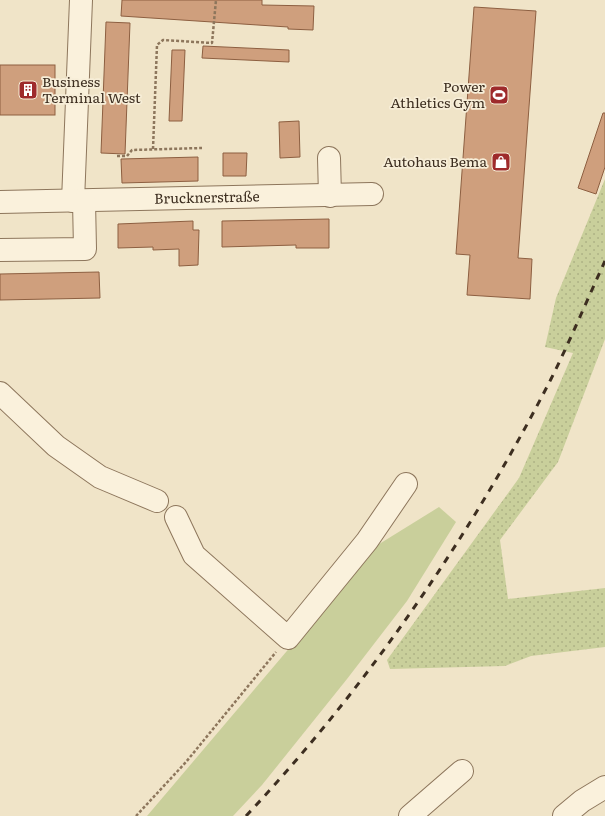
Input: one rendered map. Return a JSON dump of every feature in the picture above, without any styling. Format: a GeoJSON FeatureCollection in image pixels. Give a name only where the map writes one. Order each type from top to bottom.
{"type":"FeatureCollection","features":[{"type":"Feature","properties":{"kind":"street"},"geometry":{"type":"LineString","coordinates":[[0,250],[85,249],[79,201],[81,0]]}},
{"type":"Feature","properties":{"kind":"street"},"geometry":{"type":"LineString","coordinates":[[329,158],[330,196]]}},
{"type":"Feature","properties":{"kind":"street","name":"Brucknerstraße"},"geometry":{"type":"LineString","coordinates":[[0,202],[372,194]]}},
{"type":"Feature","properties":{"kind":"street"},"geometry":{"type":"LineString","coordinates":[[0,393],[56,446],[100,477],[157,501]]}},
{"type":"Feature","properties":{"kind":"street"},"geometry":{"type":"LineString","coordinates":[[176,517],[194,555],[288,638],[366,541],[406,484]]}},
{"type":"Feature","properties":{"kind":"street"},"geometry":{"type":"LineString","coordinates":[[410,816],[462,771]]}},
{"type":"Feature","properties":{"kind":"street"},"geometry":{"type":"LineString","coordinates":[[564,816],[582,801],[605,787]]}},
{"type":"Feature","properties":{"kind":"path"},"geometry":{"type":"LineString","coordinates":[[153,149],[157,45],[163,40],[212,42],[216,0]]}},
{"type":"Feature","properties":{"kind":"path"},"geometry":{"type":"LineString","coordinates":[[117,156],[128,156],[132,150],[202,148]]}},
{"type":"Feature","properties":{"kind":"path"},"geometry":{"type":"LineString","coordinates":[[136,816],[186,762],[288,638]]}},
{"type":"Feature","properties":{"kind":"green space"},"geometry":{"type":"Polygon","coordinates":[[[605,179],[605,339],[558,462],[500,540],[508,599],[605,588],[605,647],[531,656],[505,666],[390,669],[387,660],[519,478],[573,353],[545,347],[556,298],[605,179]]]}},
{"type":"Feature","properties":{"kind":"green space"},"geometry":{"type":"Polygon","coordinates":[[[439,507],[456,522],[407,601],[262,785],[233,816],[147,816],[376,546],[439,507]]]}},
{"type":"Feature","properties":{"kind":"building"},"geometry":{"type":"Polygon","coordinates":[[[122,0],[262,0],[262,5],[314,6],[313,30],[121,16],[122,0]]]}},
{"type":"Feature","properties":{"kind":"building"},"geometry":{"type":"Polygon","coordinates":[[[474,7],[536,11],[518,258],[532,259],[530,299],[467,295],[470,255],[456,254],[474,7]]]}},
{"type":"Feature","properties":{"kind":"building"},"geometry":{"type":"Polygon","coordinates":[[[106,22],[130,23],[125,154],[101,153],[106,22]]]}},
{"type":"Feature","properties":{"kind":"building"},"geometry":{"type":"Polygon","coordinates":[[[203,46],[289,50],[289,62],[202,58],[203,46]]]}},
{"type":"Feature","properties":{"kind":"building"},"geometry":{"type":"Polygon","coordinates":[[[172,50],[185,50],[182,121],[169,121],[172,50]]]}},
{"type":"Feature","properties":{"kind":"building","name":"Business Terminal West"},"geometry":{"type":"Polygon","coordinates":[[[0,65],[55,65],[55,115],[0,115],[0,65]]]}},
{"type":"Feature","properties":{"kind":"building"},"geometry":{"type":"Polygon","coordinates":[[[603,113],[605,113],[605,167],[596,194],[578,188],[603,113]]]}},
{"type":"Feature","properties":{"kind":"building"},"geometry":{"type":"Polygon","coordinates":[[[299,121],[300,157],[280,158],[279,122],[299,121]]]}},
{"type":"Feature","properties":{"kind":"building"},"geometry":{"type":"Polygon","coordinates":[[[223,153],[247,153],[246,176],[223,176],[223,153]]]}},
{"type":"Feature","properties":{"kind":"building"},"geometry":{"type":"Polygon","coordinates":[[[198,157],[198,181],[122,183],[121,159],[198,157]]]}},
{"type":"Feature","properties":{"kind":"building"},"geometry":{"type":"Polygon","coordinates":[[[329,219],[329,248],[296,248],[296,245],[222,247],[222,221],[329,219]]]}},
{"type":"Feature","properties":{"kind":"building"},"geometry":{"type":"Polygon","coordinates":[[[193,221],[193,230],[199,230],[198,265],[179,266],[179,249],[153,250],[153,247],[118,248],[118,224],[193,221]]]}},
{"type":"Feature","properties":{"kind":"building"},"geometry":{"type":"Polygon","coordinates":[[[99,272],[100,298],[0,300],[0,274],[99,272]]]}},
{"type":"Feature","properties":{"kind":"railway"},"geometry":{"type":"LineString","coordinates":[[246,816],[291,767],[333,716],[414,608],[451,553],[520,438],[551,379],[605,261]]}},
{"type":"Feature","properties":{"kind":"place","name":"Business Terminal West"},"geometry":{"type":"Point","coordinates":[28,90]}},
{"type":"Feature","properties":{"kind":"place","name":"Power Athletics Gym"},"geometry":{"type":"Point","coordinates":[499,95]}},
{"type":"Feature","properties":{"kind":"place","name":"Autohaus Bema"},"geometry":{"type":"Point","coordinates":[501,162]}}]}
